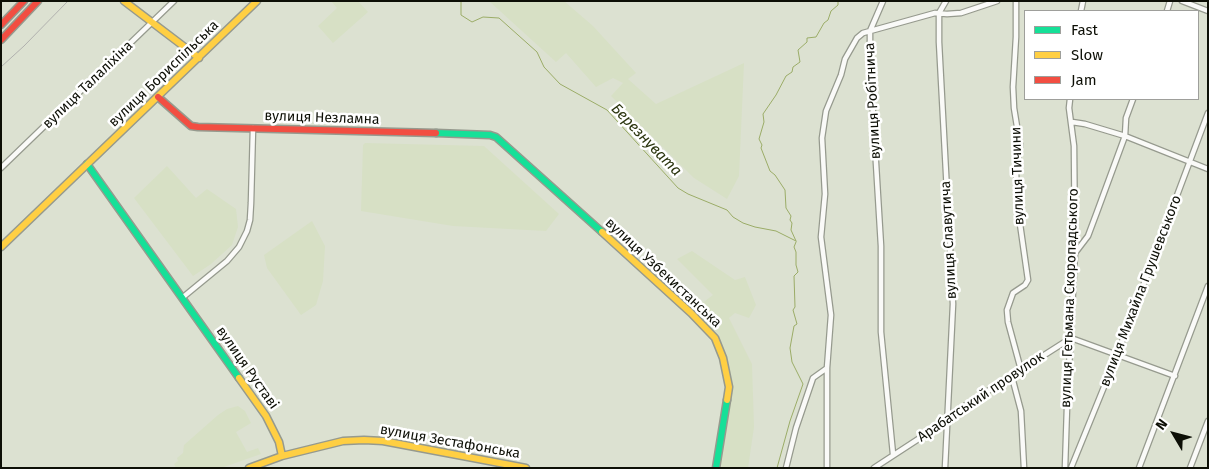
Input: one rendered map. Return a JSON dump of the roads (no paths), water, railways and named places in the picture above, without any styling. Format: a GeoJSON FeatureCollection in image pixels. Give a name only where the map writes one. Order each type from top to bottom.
{"type":"FeatureCollection","features":[{"type":"Feature","properties":{"kind":"street"},"geometry":{"type":"LineString","coordinates":[[1,25],[24,1]]}},
{"type":"Feature","properties":{"kind":"street"},"geometry":{"type":"LineString","coordinates":[[1,40],[38,1]]}},
{"type":"Feature","properties":{"kind":"street"},"geometry":{"type":"LineString","coordinates":[[124,1],[199,58]]}},
{"type":"Feature","properties":{"kind":"street","name":"вулиця Талаліхіна"},"geometry":{"type":"LineString","coordinates":[[1,168],[174,1]]}},
{"type":"Feature","properties":{"kind":"street","name":"вулиця Бориспільська"},"geometry":{"type":"LineString","coordinates":[[1,247],[257,1]]}},
{"type":"Feature","properties":{"kind":"street"},"geometry":{"type":"LineString","coordinates":[[870,31],[882,1]]}},
{"type":"Feature","properties":{"kind":"street"},"geometry":{"type":"LineString","coordinates":[[939,13],[946,1]]}},
{"type":"Feature","properties":{"kind":"street"},"geometry":{"type":"LineString","coordinates":[[870,31],[939,13],[961,13],[997,1]]}},
{"type":"Feature","properties":{"kind":"street","name":"вулиця Тичини"},"geometry":{"type":"LineString","coordinates":[[1016,1],[1013,87],[1014,108],[1020,145],[1016,170],[1017,203],[1028,280],[1025,285],[1014,293],[1007,310],[1008,322],[1021,370]]}},
{"type":"Feature","properties":{"kind":"street"},"geometry":{"type":"LineString","coordinates":[[1182,1],[1208,11]]}},
{"type":"Feature","properties":{"kind":"street","name":"вулиця Славутича"},"geometry":{"type":"LineString","coordinates":[[939,13],[943,128],[953,304],[946,421],[946,468]]}},
{"type":"Feature","properties":{"kind":"street","name":"вулиця Робітнича"},"geometry":{"type":"LineString","coordinates":[[827,468],[827,368],[831,314],[821,237],[825,194],[822,138],[826,111],[841,75],[845,59],[857,38],[863,33],[870,31],[872,100],[881,246],[881,324],[894,454]]}},
{"type":"Feature","properties":{"kind":"street","name":"вулиця Незламна"},"geometry":{"type":"LineString","coordinates":[[158,97],[191,126],[471,134],[496,137]]}},
{"type":"Feature","properties":{"kind":"street","name":"вулиця Гетьмана Скоропадського"},"geometry":{"type":"LineString","coordinates":[[1065,468],[1066,407],[1075,253],[1074,146],[1069,108],[1070,100]]}},
{"type":"Feature","properties":{"kind":"street"},"geometry":{"type":"LineString","coordinates":[[1075,253],[1088,236],[1125,136],[1126,118],[1133,100]]}},
{"type":"Feature","properties":{"kind":"street","name":"вулиця Михайла Грушевського"},"geometry":{"type":"LineString","coordinates":[[1072,468],[1117,355],[1208,113]]}},
{"type":"Feature","properties":{"kind":"street"},"geometry":{"type":"LineString","coordinates":[[1072,122],[1125,136],[1208,169]]}},
{"type":"Feature","properties":{"kind":"street"},"geometry":{"type":"LineString","coordinates":[[182,298],[227,261],[239,247],[247,231],[251,203],[253,128]]}},
{"type":"Feature","properties":{"kind":"street","name":"вулиця Узбекистанська"},"geometry":{"type":"LineString","coordinates":[[496,137],[691,313],[715,338],[724,358],[729,387],[716,468]]}},
{"type":"Feature","properties":{"kind":"street","name":"вулиця Руставі"},"geometry":{"type":"LineString","coordinates":[[87,164],[134,227],[266,416],[282,456]]}},
{"type":"Feature","properties":{"kind":"street"},"geometry":{"type":"LineString","coordinates":[[1139,468],[1175,376],[1190,329],[1208,286]]}},
{"type":"Feature","properties":{"kind":"street"},"geometry":{"type":"LineString","coordinates":[[1071,338],[1175,376]]}},
{"type":"Feature","properties":{"kind":"street","name":"Арабатський провулок"},"geometry":{"type":"LineString","coordinates":[[874,468],[946,421],[955,412],[1071,338]]}},
{"type":"Feature","properties":{"kind":"street"},"geometry":{"type":"LineString","coordinates":[[786,468],[796,428],[813,378],[827,368]]}},
{"type":"Feature","properties":{"kind":"street"},"geometry":{"type":"LineString","coordinates":[[1012,377],[1021,411],[1024,468]]}},
{"type":"Feature","properties":{"kind":"street"},"geometry":{"type":"LineString","coordinates":[[1190,468],[1208,420]]}},
{"type":"Feature","properties":{"kind":"street","name":"вулиця Зестафонська"},"geometry":{"type":"LineString","coordinates":[[249,468],[282,456],[343,440],[384,441],[526,468]]}},
{"type":"Feature","properties":{"kind":"waterway","name":"Березнувата"},"geometry":{"type":"LineString","coordinates":[[461,1],[461,15],[472,22],[483,17],[499,18],[537,52],[544,67],[560,84],[607,110],[678,188],[727,210],[733,217],[743,223],[776,231],[796,241]]}},
{"type":"Feature","properties":{"kind":"waterway"},"geometry":{"type":"LineString","coordinates":[[796,241],[791,230],[791,216],[786,208],[785,190],[770,171],[761,148],[762,145],[759,139],[764,122],[763,114],[786,76],[800,62],[798,50],[807,42],[807,38],[816,37],[824,23],[828,20],[831,11],[838,5],[838,1]]}},
{"type":"Feature","properties":{"kind":"waterway"},"geometry":{"type":"LineString","coordinates":[[777,468],[803,384],[792,362],[790,348],[794,326],[797,324],[793,310],[795,307],[794,276],[798,272],[794,247],[796,242]]}},
{"type":"Feature","properties":{"kind":"railway"},"geometry":{"type":"LineString","coordinates":[[1,67],[68,1]]}}]}
